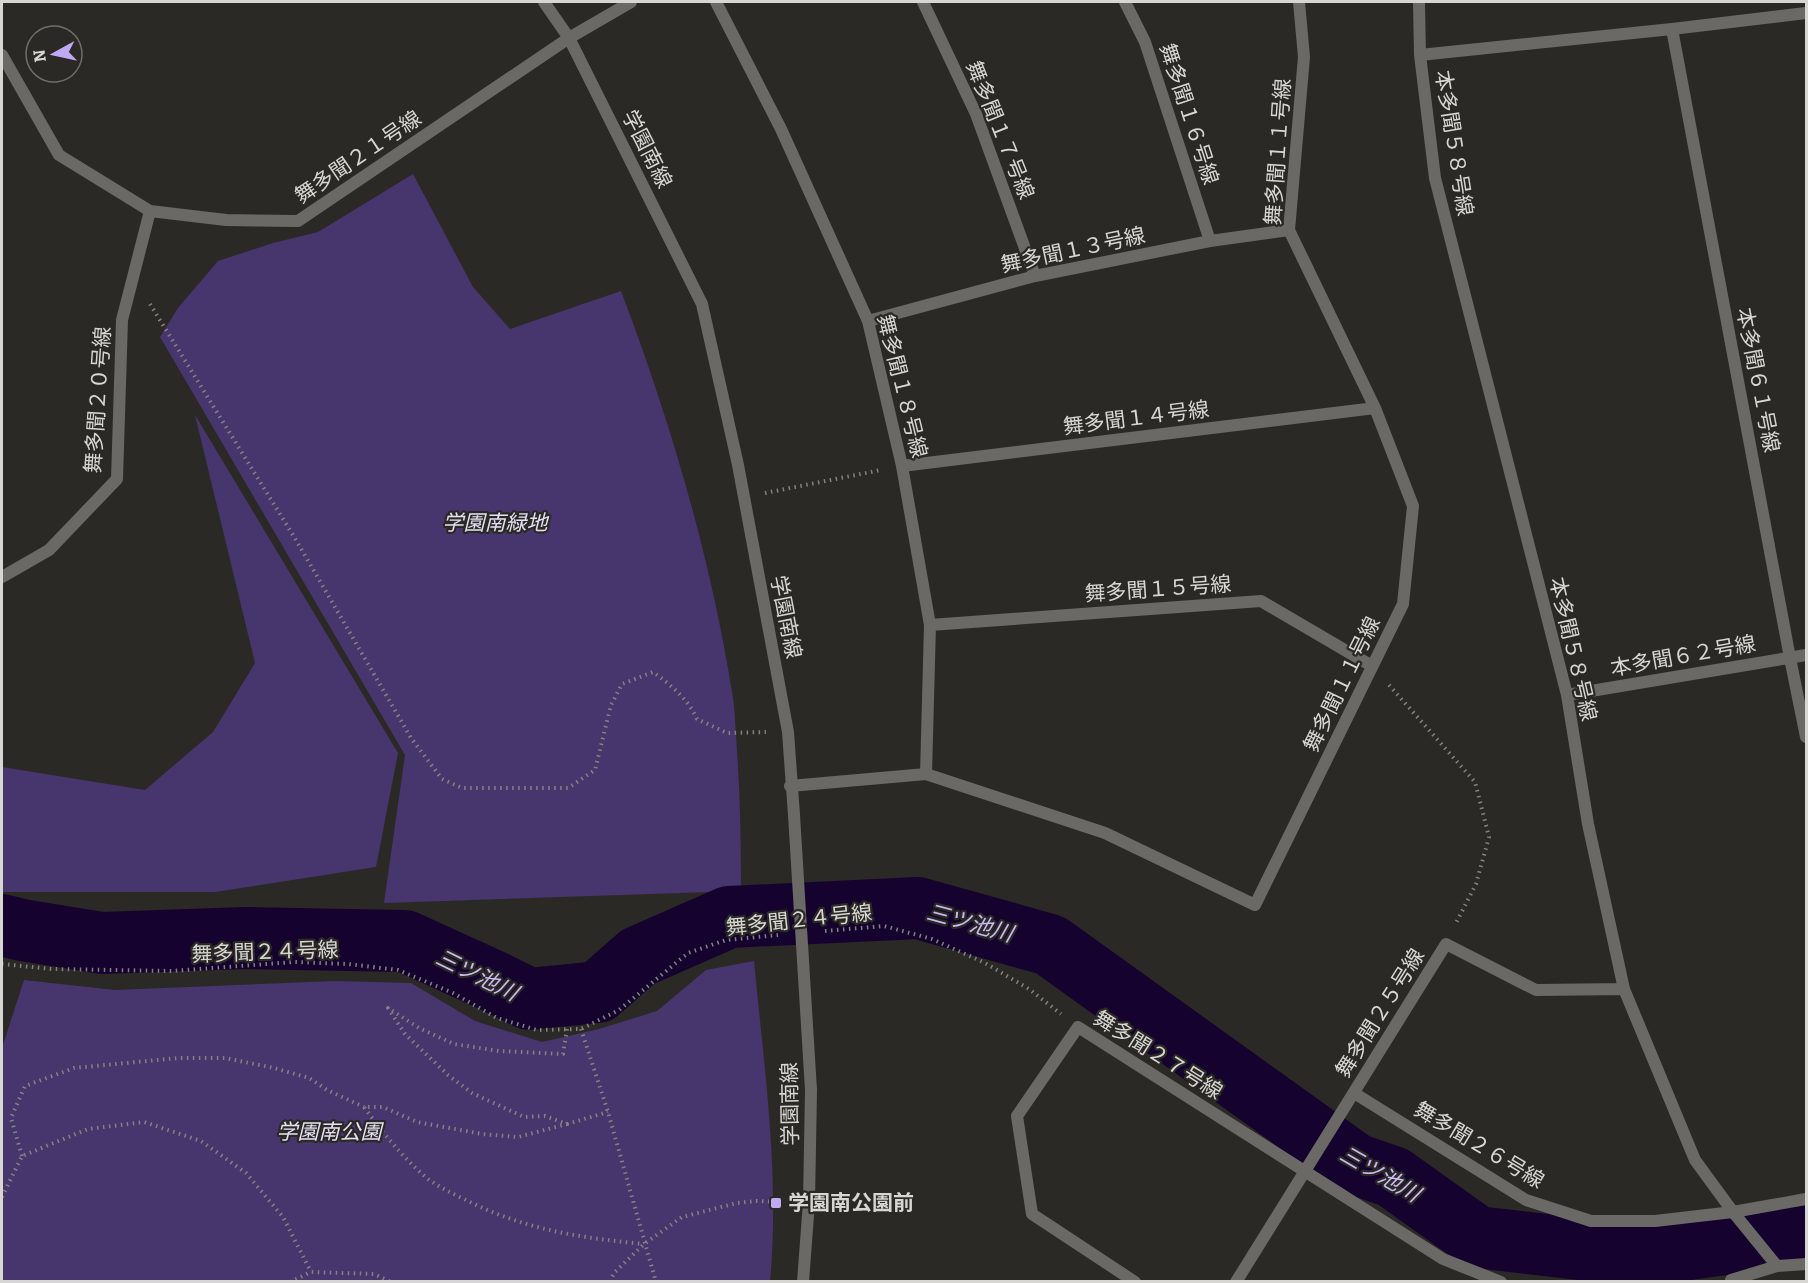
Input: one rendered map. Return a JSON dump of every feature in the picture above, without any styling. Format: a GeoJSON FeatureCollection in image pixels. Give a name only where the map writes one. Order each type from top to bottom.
{"type":"FeatureCollection","features":[{"type":"Feature","properties":{"kind":"street","name":"学園南線"},"geometry":{"type":"LineString","coordinates":[[544,2],[569,38],[702,304],[744,497],[788,732],[811,1090],[809,1202],[802,1281]]}},
{"type":"Feature","properties":{"kind":"street","name":"舞多聞２１号線"},"geometry":{"type":"LineString","coordinates":[[2,55],[59,155],[150,211],[226,220],[298,221],[569,38],[632,2]]}},
{"type":"Feature","properties":{"kind":"street","name":"舞多聞１８号線"},"geometry":{"type":"LineString","coordinates":[[716,2],[781,129],[868,321],[902,466],[930,625],[926,774]]}},
{"type":"Feature","properties":{"kind":"street","name":"舞多聞１７号線"},"geometry":{"type":"LineString","coordinates":[[923,2],[976,114],[1035,276]]}},
{"type":"Feature","properties":{"kind":"street","name":"舞多聞１６号線"},"geometry":{"type":"LineString","coordinates":[[1125,2],[1145,42],[1210,241]]}},
{"type":"Feature","properties":{"kind":"street","name":"舞多聞１１号線"},"geometry":{"type":"LineString","coordinates":[[790,786],[926,774],[1105,833],[1255,905],[1403,604],[1413,506],[1375,408],[1289,230],[1304,57],[1299,2]]}},
{"type":"Feature","properties":{"kind":"street","name":"本多聞５８号線"},"geometry":{"type":"LineString","coordinates":[[1419,2],[1420,56],[1435,178],[1567,695],[1588,824],[1624,988],[1695,1160],[1777,1266]]}},
{"type":"Feature","properties":{"kind":"street"},"geometry":{"type":"LineString","coordinates":[[1420,56],[1806,13]]}},
{"type":"Feature","properties":{"kind":"street","name":"本多聞６１号線"},"geometry":{"type":"LineString","coordinates":[[1672,29],[1806,737]]}},
{"type":"Feature","properties":{"kind":"street","name":"舞多聞２０号線"},"geometry":{"type":"LineString","coordinates":[[2,577],[49,550],[117,479],[122,320],[150,211]]}},
{"type":"Feature","properties":{"kind":"street","name":"舞多聞１３号線"},"geometry":{"type":"LineString","coordinates":[[868,321],[1035,276],[1210,241],[1289,230]]}},
{"type":"Feature","properties":{"kind":"street","name":"舞多聞１４号線"},"geometry":{"type":"LineString","coordinates":[[902,466],[1375,408]]}},
{"type":"Feature","properties":{"kind":"street","name":"舞多聞１５号線"},"geometry":{"type":"LineString","coordinates":[[930,625],[1261,601],[1372,666]]}},
{"type":"Feature","properties":{"kind":"street","name":"本多聞６２号線"},"geometry":{"type":"LineString","coordinates":[[1567,695],[1806,655]]}},
{"type":"Feature","properties":{"kind":"street","name":"舞多聞２５号線"},"geometry":{"type":"LineString","coordinates":[[1236,1281],[1446,944],[1536,990],[1624,988]]}},
{"type":"Feature","properties":{"kind":"street","name":"舞多聞２７号線"},"geometry":{"type":"LineString","coordinates":[[1135,1281],[1032,1214],[1017,1116],[1078,1027],[1443,1258],[1501,1281]]}},
{"type":"Feature","properties":{"kind":"street","name":"舞多聞２６号線"},"geometry":{"type":"LineString","coordinates":[[1354,1093],[1526,1200],[1591,1221],[1655,1221],[1733,1212]]}},
{"type":"Feature","properties":{"kind":"street"},"geometry":{"type":"LineString","coordinates":[[1733,1212],[1806,1199]]}},
{"type":"Feature","properties":{"kind":"street"},"geometry":{"type":"LineString","coordinates":[[1729,1281],[1777,1266],[1806,1264]]}},
{"type":"Feature","properties":{"kind":"path"},"geometry":{"type":"LineString","coordinates":[[134,277],[296,540],[411,738],[442,779],[462,788],[568,788],[596,770],[611,705],[622,684],[654,672],[671,685],[692,708],[697,719],[727,733],[788,732]]}},
{"type":"Feature","properties":{"kind":"path"},"geometry":{"type":"LineString","coordinates":[[744,497],[902,466]]}},
{"type":"Feature","properties":{"kind":"path"},"geometry":{"type":"LineString","coordinates":[[1372,666],[1475,782],[1489,837],[1476,884],[1446,944]]}},
{"type":"Feature","properties":{"kind":"path","name":"舞多聞２４号線"},"geometry":{"type":"LineString","coordinates":[[818,932],[884,926],[932,939],[985,963],[1029,989],[1078,1027]]}},
{"type":"Feature","properties":{"kind":"path","name":"舞多聞２４号線"},"geometry":{"type":"LineString","coordinates":[[2,964],[52,969],[172,971],[294,962],[348,964],[398,970],[453,993],[497,1018],[537,1030],[581,1029],[620,1010],[688,954],[726,940],[784,935]]}},
{"type":"Feature","properties":{"kind":"path"},"geometry":{"type":"LineString","coordinates":[[567,1029],[563,1054],[499,1051],[454,1044],[419,1028],[388,1008],[405,1034],[448,1075],[472,1093],[524,1117],[545,1116],[567,1124]]}},
{"type":"Feature","properties":{"kind":"path"},"geometry":{"type":"LineString","coordinates":[[581,1029],[608,1112],[656,1281]]}},
{"type":"Feature","properties":{"kind":"path"},"geometry":{"type":"LineString","coordinates":[[22,1156],[11,1118],[25,1086],[74,1068],[178,1058],[225,1058],[309,1078],[327,1090],[364,1107],[383,1107],[417,1122],[500,1136],[518,1137],[608,1112]]}},
{"type":"Feature","properties":{"kind":"path"},"geometry":{"type":"LineString","coordinates":[[364,1107],[382,1132],[429,1179],[444,1190],[490,1213],[546,1231],[645,1244]]}},
{"type":"Feature","properties":{"kind":"path"},"geometry":{"type":"LineString","coordinates":[[2,1197],[22,1156],[88,1129],[144,1122],[201,1141],[246,1173],[282,1217],[311,1272]]}},
{"type":"Feature","properties":{"kind":"path"},"geometry":{"type":"LineString","coordinates":[[610,1281],[614,1274],[645,1244],[682,1217],[737,1203],[809,1202]]}},
{"type":"Feature","properties":{"kind":"path"},"geometry":{"type":"LineString","coordinates":[[290,1281],[311,1272],[374,1274],[391,1281]]}},
{"type":"Feature","properties":{"kind":"green space","name":"学園南緑地"},"geometry":{"type":"Polygon","coordinates":[[[413,174],[473,287],[510,329],[621,291],[656,389],[687,488],[723,641],[735,714],[741,891],[384,903],[405,755],[160,337],[178,308],[218,261],[273,243],[318,232],[413,174]]]}},
{"type":"Feature","properties":{"kind":"green space"},"geometry":{"type":"Polygon","coordinates":[[[195,415],[398,753],[376,867],[215,892],[2,892],[2,767],[145,790],[213,732],[255,663],[195,415]]]}},
{"type":"Feature","properties":{"kind":"green space","name":"学園南公園"},"geometry":{"type":"Polygon","coordinates":[[[754,961],[772,1161],[773,1241],[770,1281],[2,1281],[2,1048],[24,980],[115,990],[335,981],[411,983],[475,1021],[542,1042],[599,1029],[657,1011],[706,970],[754,961]]]}},
{"type":"Feature","properties":{"kind":"waterway","name":"三ツ池川"},"geometry":{"type":"LineString","coordinates":[[2,925],[102,943],[246,938],[405,941],[529,999],[598,992],[638,957],[729,917],[918,908],[1050,945],[1355,1164],[1393,1177],[1477,1237],[1640,1256],[1795,1234],[1806,1235]]}},
{"type":"Feature","properties":{"kind":"place","name":"学園南公園前"},"geometry":{"type":"Point","coordinates":[776,1203]}}]}
